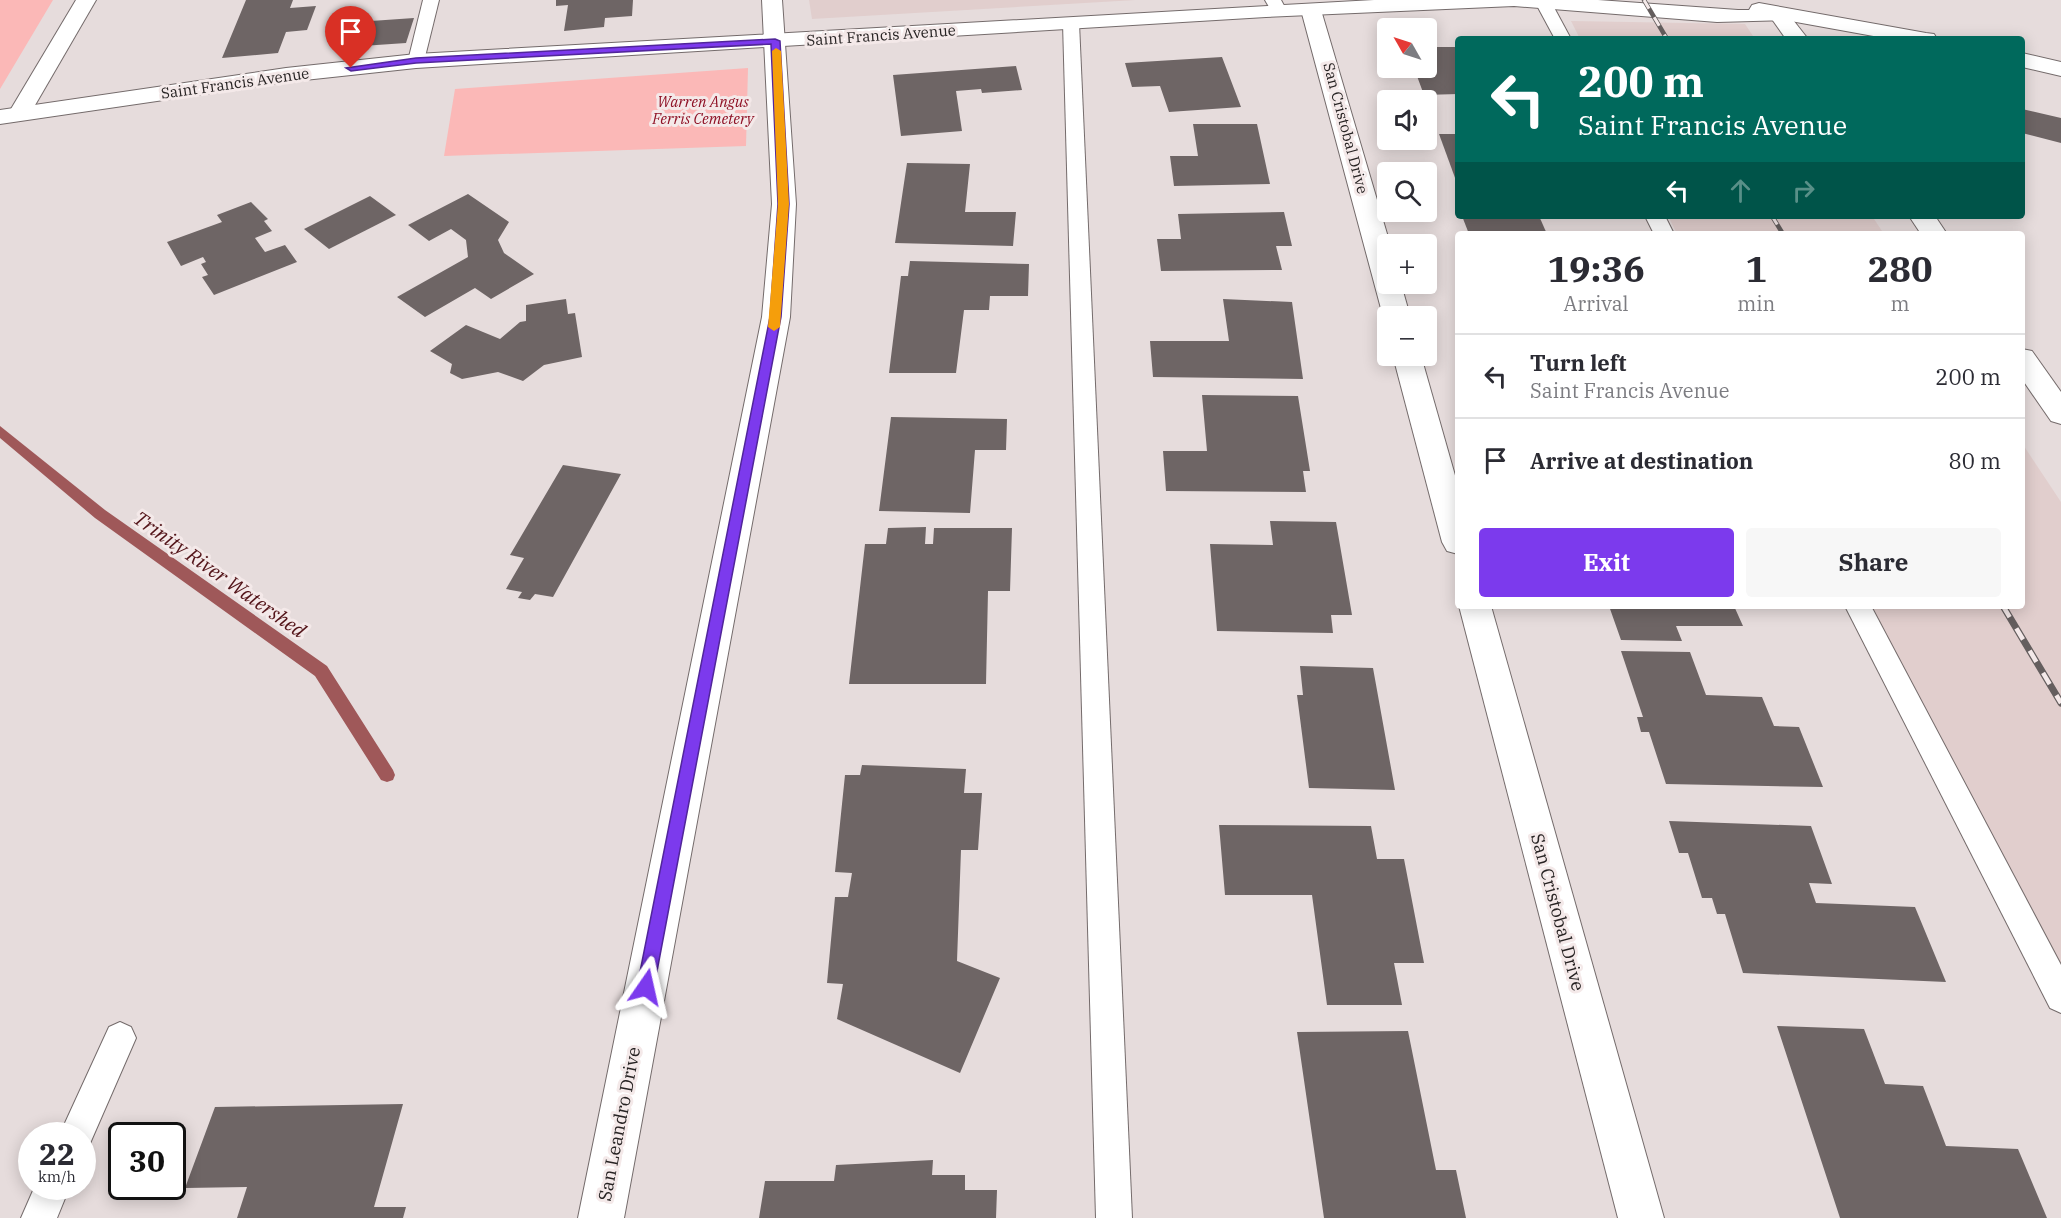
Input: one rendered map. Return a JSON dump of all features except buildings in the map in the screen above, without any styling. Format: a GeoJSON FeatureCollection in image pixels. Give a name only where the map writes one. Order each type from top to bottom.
{"type":"FeatureCollection","features":[{"type":"Feature","properties":{"kind":"street"},"geometry":{"type":"LineString","coordinates":[[10,115],[86,0]]}},
{"type":"Feature","properties":{"kind":"street","name":"San Leandro Drive"},"geometry":{"type":"LineString","coordinates":[[601,1218],[776,317],[783,204],[772,0]]}},
{"type":"Feature","properties":{"kind":"street","name":"Saint Francis Avenue"},"geometry":{"type":"LineString","coordinates":[[10,115],[286,75],[416,61],[1071,23],[1276,5],[1311,10],[1514,0],[1746,18],[1779,15]]}},
{"type":"Feature","properties":{"kind":"street","name":"Saint Francis Avenue"},"geometry":{"type":"LineString","coordinates":[[1688,0],[1748,6],[1779,15],[1908,36]]}},
{"type":"Feature","properties":{"kind":"street","name":"San Cristobal Drive"},"geometry":{"type":"LineString","coordinates":[[1311,10],[1377,244]]}},
{"type":"Feature","properties":{"kind":"street"},"geometry":{"type":"LineString","coordinates":[[1779,15],[1795,36]]}},
{"type":"Feature","properties":{"kind":"street"},"geometry":{"type":"LineString","coordinates":[[2025,61],[2061,69]]}},
{"type":"Feature","properties":{"kind":"street"},"geometry":{"type":"LineString","coordinates":[[2025,362],[2061,414]]}},
{"type":"Feature","properties":{"kind":"street"},"geometry":{"type":"LineString","coordinates":[[1410,366],[1455,531]]}},
{"type":"Feature","properties":{"kind":"street","name":"San Cristobal Drive"},"geometry":{"type":"LineString","coordinates":[[1476,609],[1641,1218]]}},
{"type":"Feature","properties":{"kind":"lane"},"geometry":{"type":"LineString","coordinates":[[416,61],[431,0]]}},
{"type":"Feature","properties":{"kind":"lane"},"geometry":{"type":"LineString","coordinates":[[1544,3],[1561,36]]}},
{"type":"Feature","properties":{"kind":"lane"},"geometry":{"type":"LineString","coordinates":[[1071,23],[1114,1218]]}},
{"type":"Feature","properties":{"kind":"lane"},"geometry":{"type":"LineString","coordinates":[[1860,609],[2061,998]]}},
{"type":"Feature","properties":{"kind":"lane"},"geometry":{"type":"LineString","coordinates":[[82,1122],[120,1038]]}},
{"type":"Feature","properties":{"kind":"lane"},"geometry":{"type":"LineString","coordinates":[[39,1218],[47,1200]]}},
{"type":"Feature","properties":{"kind":"shaded area"},"geometry":{"type":"Polygon","coordinates":[[[809,0],[1136,0],[812,19],[809,0]]]}},
{"type":"Feature","properties":{"kind":"shaded area"},"geometry":{"type":"Polygon","coordinates":[[[1571,21],[1745,24],[1753,36],[1578,36],[1571,21]]]}},
{"type":"Feature","properties":{"kind":"shaded area"},"geometry":{"type":"Polygon","coordinates":[[[1670,219],[1874,219],[1882,231],[1676,231],[1670,219]]]}},
{"type":"Feature","properties":{"kind":"shaded area"},"geometry":{"type":"Polygon","coordinates":[[[2025,448],[2061,502],[2061,1003],[1864,609],[2025,609],[2025,448]]]}},
{"type":"Feature","properties":{"kind":"green space"},"geometry":{"type":"Polygon","coordinates":[[[0,0],[53,0],[0,89],[0,0]]]}},
{"type":"Feature","properties":{"kind":"green space","name":"Warren Angus Ferris Cemetery"},"geometry":{"type":"Polygon","coordinates":[[[748,68],[746,146],[444,156],[455,89],[748,68]]]}},
{"type":"Feature","properties":{"kind":"waterway","name":"Trinity River Watershed"},"geometry":{"type":"LineString","coordinates":[[0,431],[100,514],[321,671],[387,775]]}},
{"type":"Feature","properties":{"kind":"railway"},"geometry":{"type":"LineString","coordinates":[[1644,0],[1665,36]]}},
{"type":"Feature","properties":{"kind":"railway"},"geometry":{"type":"LineString","coordinates":[[1774,219],[1781,231]]}},
{"type":"Feature","properties":{"kind":"railway"},"geometry":{"type":"LineString","coordinates":[[2005,609],[2061,703]]}},
{"type":"Feature","properties":{"kind":"slow traffic"},"geometry":{"type":"LineString","coordinates":[[774,327],[783,204],[776,51]]}},
{"type":"Feature","properties":{"kind":"route"},"geometry":{"type":"LineString","coordinates":[[351,68],[416,61],[775,41],[783,204],[776,317],[646,987]]}}]}
